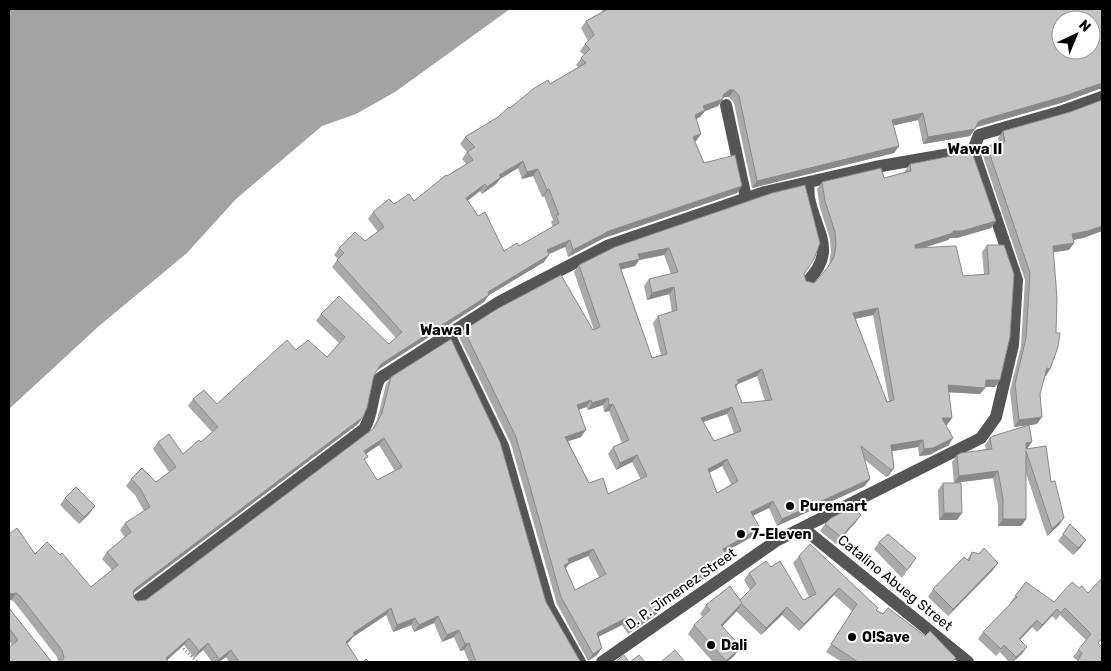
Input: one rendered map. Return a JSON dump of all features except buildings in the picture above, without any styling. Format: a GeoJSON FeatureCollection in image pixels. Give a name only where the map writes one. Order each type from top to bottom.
{"type":"FeatureCollection","features":[{"type":"Feature","properties":{"kind":"street"},"geometry":{"type":"LineString","coordinates":[[136,601],[364,429],[368,422],[375,386],[380,378],[498,302],[607,246],[746,198],[875,167],[972,150],[979,135],[1063,111],[1102,97]]}},
{"type":"Feature","properties":{"kind":"street"},"geometry":{"type":"LineString","coordinates":[[726,105],[746,198]]}},
{"type":"Feature","properties":{"kind":"street","name":"D. P. Jimenez Street"},"geometry":{"type":"LineString","coordinates":[[602,662],[776,541],[981,438],[996,417],[1013,345],[1017,280],[972,150]]}},
{"type":"Feature","properties":{"kind":"street"},"geometry":{"type":"LineString","coordinates":[[807,282],[820,266],[824,245],[809,198],[808,183]]}},
{"type":"Feature","properties":{"kind":"street"},"geometry":{"type":"LineString","coordinates":[[449,334],[503,446],[550,607],[580,662]]}},
{"type":"Feature","properties":{"kind":"street","name":"Catalino Abueg Street"},"geometry":{"type":"LineString","coordinates":[[803,528],[968,662]]}},
{"type":"Feature","properties":{"kind":"path"},"geometry":{"type":"LineString","coordinates":[[177,642],[197,662]]}},
{"type":"Feature","properties":{"kind":"shaded area"},"geometry":{"type":"Polygon","coordinates":[[[9,9],[510,9],[395,92],[356,114],[322,126],[236,199],[187,253],[99,326],[9,409],[9,9]]]}},
{"type":"Feature","properties":{"kind":"place","name":"Puremart"},"geometry":{"type":"Point","coordinates":[790,506]}},
{"type":"Feature","properties":{"kind":"place","name":"7-Eleven"},"geometry":{"type":"Point","coordinates":[741,534]}},
{"type":"Feature","properties":{"kind":"place","name":"O!Save"},"geometry":{"type":"Point","coordinates":[852,637]}},
{"type":"Feature","properties":{"kind":"place","name":"Dali"},"geometry":{"type":"Point","coordinates":[711,645]}},
{"type":"Feature","properties":{"kind":"district","name":"Wawa II"},"geometry":{"type":"Point","coordinates":[975,149]}},
{"type":"Feature","properties":{"kind":"district","name":"Wawa I"},"geometry":{"type":"Point","coordinates":[445,330]}}]}
